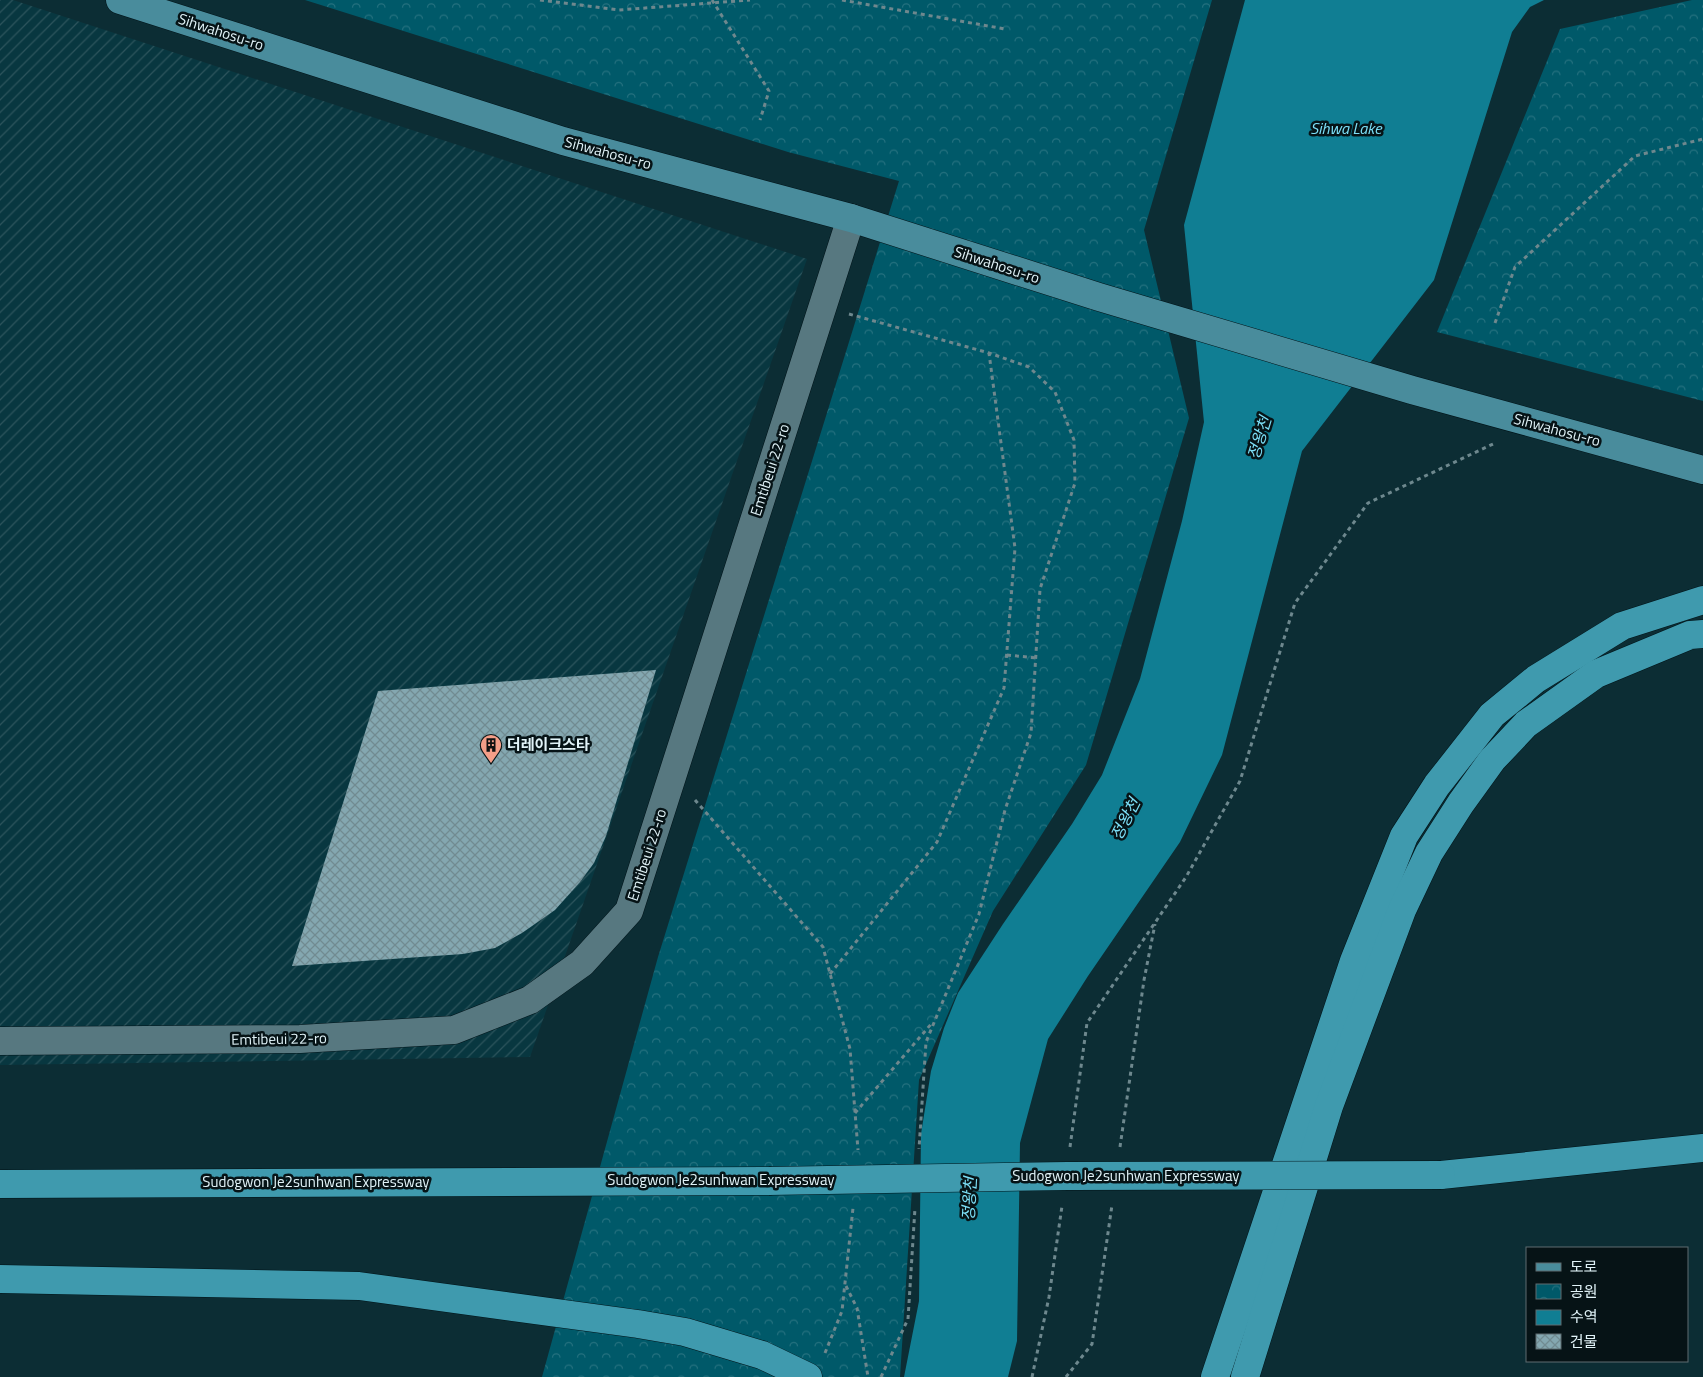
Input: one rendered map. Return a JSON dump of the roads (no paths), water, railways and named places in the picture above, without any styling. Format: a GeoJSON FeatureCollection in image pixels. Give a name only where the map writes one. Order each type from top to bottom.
{"type":"FeatureCollection","features":[{"type":"Feature","properties":{"kind":"highway"},"geometry":{"type":"LineString","coordinates":[[1215,1377],[1354,961],[1404,836],[1436,785],[1492,715],[1536,679],[1622,626],[1703,600]]}},
{"type":"Feature","properties":{"kind":"highway"},"geometry":{"type":"LineString","coordinates":[[1245,1377],[1329,1106],[1402,910],[1429,853],[1461,803],[1492,760],[1526,724],[1596,674],[1690,635],[1703,634]]}},
{"type":"Feature","properties":{"kind":"highway","name":"Sudogwon Je2sunhwan Expressway"},"geometry":{"type":"LineString","coordinates":[[0,1184],[769,1181],[1078,1176],[1441,1175],[1703,1148]]}},
{"type":"Feature","properties":{"kind":"highway"},"geometry":{"type":"LineString","coordinates":[[0,1279],[359,1286],[685,1332],[815,1369]]}},
{"type":"Feature","properties":{"kind":"main road","name":"Sihwahosu-ro"},"geometry":{"type":"LineString","coordinates":[[120,0],[563,141],[851,218],[1099,297],[1412,390],[1703,470]]}},
{"type":"Feature","properties":{"kind":"street","name":"Emtibeui 22-ro"},"geometry":{"type":"LineString","coordinates":[[0,1041],[300,1039],[454,1030],[530,1000],[582,963],[629,910],[851,218]]}},
{"type":"Feature","properties":{"kind":"water"},"geometry":{"type":"Polygon","coordinates":[[[1245,0],[1544,0],[1530,7],[1512,32],[1434,280],[1302,451],[1222,755],[1180,842],[1088,976],[1048,1039],[1020,1143],[1017,1341],[1008,1377],[904,1377],[919,1301],[921,1134],[931,1071],[944,1028],[958,993],[1072,824],[1102,775],[1140,679],[1182,521],[1204,422],[1184,225],[1245,0]]]}},
{"type":"Feature","properties":{"kind":"place","name":"더레이크스타"},"geometry":{"type":"Point","coordinates":[491,764]}},
{"type":"Feature","properties":{"kind":"water label","name":"Sihwa Lake"},"geometry":{"type":"Point","coordinates":[1346,128]}},
{"type":"Feature","properties":{"kind":"water label","name":"정왕천"},"geometry":{"type":"Point","coordinates":[1259,438]}},
{"type":"Feature","properties":{"kind":"water label","name":"정왕천"},"geometry":{"type":"Point","coordinates":[1125,819]}},
{"type":"Feature","properties":{"kind":"water label","name":"정왕천"},"geometry":{"type":"Point","coordinates":[969,1199]}}]}
